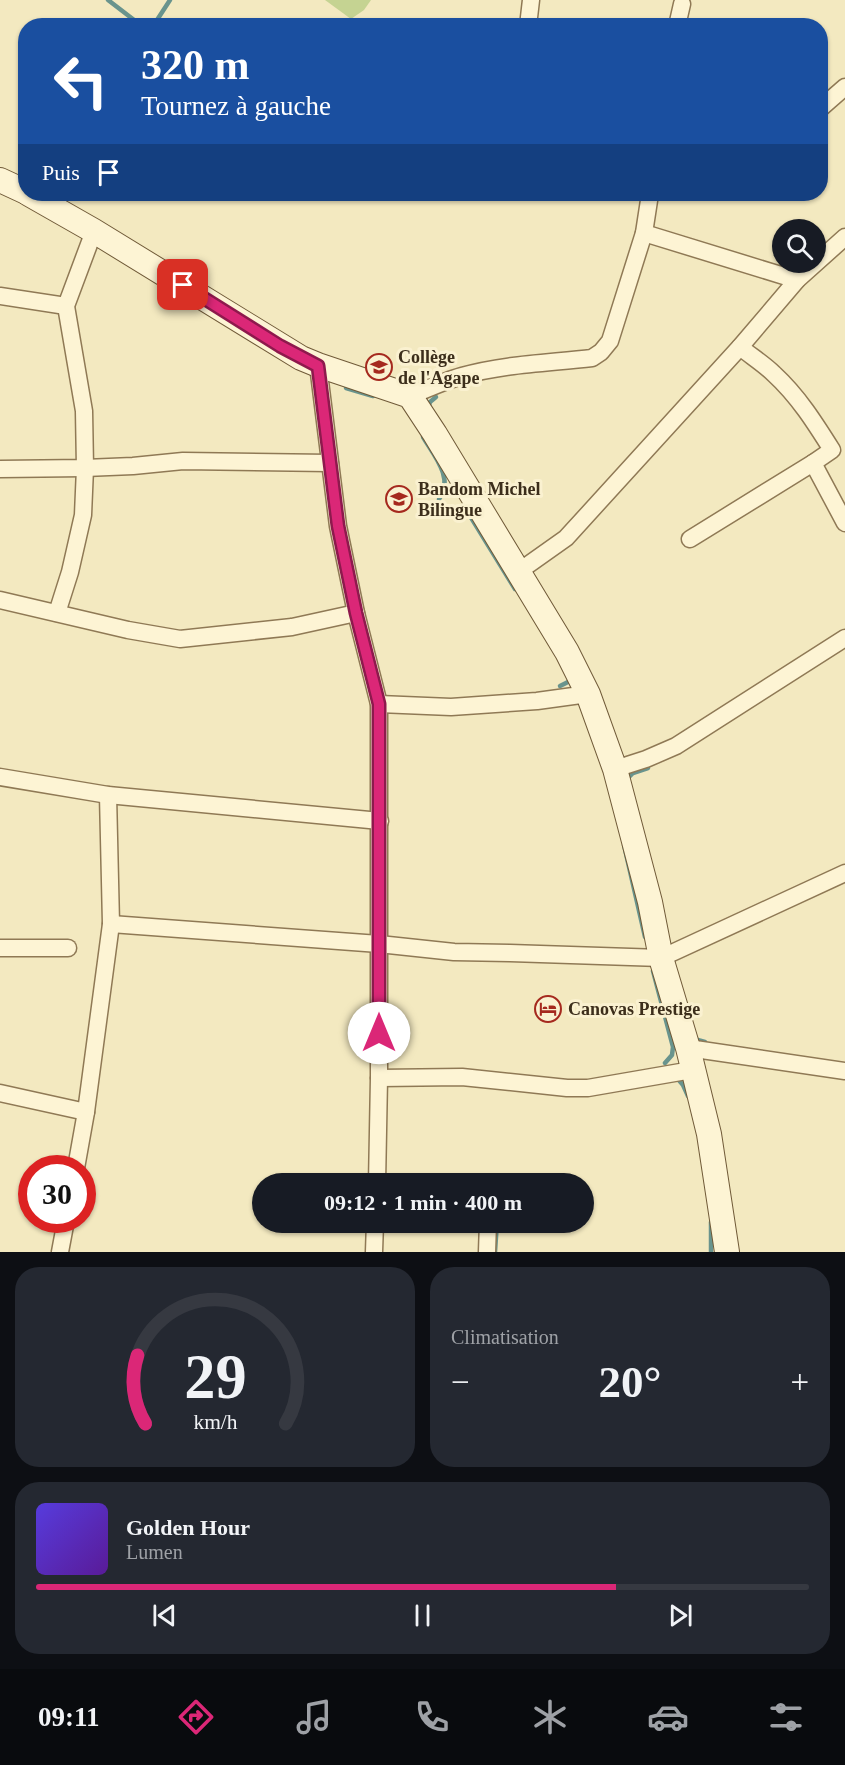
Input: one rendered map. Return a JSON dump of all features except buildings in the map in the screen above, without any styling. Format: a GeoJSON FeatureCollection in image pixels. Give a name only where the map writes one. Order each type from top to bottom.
{"type":"FeatureCollection","features":[{"type":"Feature","properties":{"kind":"street"},"geometry":{"type":"LineString","coordinates":[[529,18],[531,0]]}},
{"type":"Feature","properties":{"kind":"street"},"geometry":{"type":"LineString","coordinates":[[679,18],[682,4]]}},
{"type":"Feature","properties":{"kind":"street"},"geometry":{"type":"LineString","coordinates":[[828,102],[845,87]]}},
{"type":"Feature","properties":{"kind":"street"},"geometry":{"type":"LineString","coordinates":[[0,180],[18,189]]}},
{"type":"Feature","properties":{"kind":"street"},"geometry":{"type":"LineString","coordinates":[[41,201],[280,346],[318,366],[410,396],[435,434],[567,652],[588,694],[615,769],[709,1134],[727,1252]]}},
{"type":"Feature","properties":{"kind":"street"},"geometry":{"type":"LineString","coordinates":[[410,396],[464,375],[592,358],[601,352],[610,341],[644,233],[649,201]]}},
{"type":"Feature","properties":{"kind":"street"},"geometry":{"type":"LineString","coordinates":[[57,613],[83,516],[85,468],[84,411],[66,306],[94,231]]}},
{"type":"Feature","properties":{"kind":"street"},"geometry":{"type":"LineString","coordinates":[[644,233],[797,280]]}},
{"type":"Feature","properties":{"kind":"street"},"geometry":{"type":"LineString","coordinates":[[518,572],[566,538],[740,347],[797,280],[845,237]]}},
{"type":"Feature","properties":{"kind":"street"},"geometry":{"type":"LineString","coordinates":[[0,296],[66,306]]}},
{"type":"Feature","properties":{"kind":"street"},"geometry":{"type":"LineString","coordinates":[[690,539],[839,446],[774,374],[740,347]]}},
{"type":"Feature","properties":{"kind":"street"},"geometry":{"type":"LineString","coordinates":[[318,366],[338,526],[356,613],[379,704],[377,1173]]}},
{"type":"Feature","properties":{"kind":"street"},"geometry":{"type":"LineString","coordinates":[[0,468],[85,468],[183,461],[330,463]]}},
{"type":"Feature","properties":{"kind":"street"},"geometry":{"type":"LineString","coordinates":[[813,463],[845,523]]}},
{"type":"Feature","properties":{"kind":"street"},"geometry":{"type":"LineString","coordinates":[[0,600],[128,630],[180,639],[292,627],[356,613]]}},
{"type":"Feature","properties":{"kind":"street"},"geometry":{"type":"LineString","coordinates":[[615,769],[676,746],[845,638]]}},
{"type":"Feature","properties":{"kind":"street"},"geometry":{"type":"LineString","coordinates":[[379,704],[451,707],[537,701],[588,694]]}},
{"type":"Feature","properties":{"kind":"street"},"geometry":{"type":"LineString","coordinates":[[0,777],[108,795],[380,821]]}},
{"type":"Feature","properties":{"kind":"street"},"geometry":{"type":"LineString","coordinates":[[78,1155],[111,924],[108,795]]}},
{"type":"Feature","properties":{"kind":"street"},"geometry":{"type":"LineString","coordinates":[[111,924],[379,944],[454,952],[662,958],[845,873]]}},
{"type":"Feature","properties":{"kind":"street"},"geometry":{"type":"LineString","coordinates":[[0,948],[68,948]]}},
{"type":"Feature","properties":{"kind":"street"},"geometry":{"type":"LineString","coordinates":[[379,1078],[462,1077],[588,1089],[690,1059],[845,1071]]}},
{"type":"Feature","properties":{"kind":"street"},"geometry":{"type":"LineString","coordinates":[[0,1093],[86,1112]]}},
{"type":"Feature","properties":{"kind":"street"},"geometry":{"type":"LineString","coordinates":[[60,1252],[64,1233]]}},
{"type":"Feature","properties":{"kind":"street"},"geometry":{"type":"LineString","coordinates":[[374,1252],[375,1233]]}},
{"type":"Feature","properties":{"kind":"street"},"geometry":{"type":"LineString","coordinates":[[487,1252],[488,1233]]}},
{"type":"Feature","properties":{"kind":"green space"},"geometry":{"type":"Polygon","coordinates":[[[325,0],[371,0],[364,10],[350,18],[325,0]]]}},
{"type":"Feature","properties":{"kind":"waterway"},"geometry":{"type":"LineString","coordinates":[[108,0],[131,18]]}},
{"type":"Feature","properties":{"kind":"waterway"},"geometry":{"type":"LineString","coordinates":[[158,18],[170,0]]}},
{"type":"Feature","properties":{"kind":"waterway"},"geometry":{"type":"LineString","coordinates":[[346,388],[373,396]]}},
{"type":"Feature","properties":{"kind":"waterway"},"geometry":{"type":"LineString","coordinates":[[428,409],[430,402],[436,397]]}},
{"type":"Feature","properties":{"kind":"waterway"},"geometry":{"type":"LineString","coordinates":[[423,437],[444,475],[445,483],[439,499]]}},
{"type":"Feature","properties":{"kind":"waterway"},"geometry":{"type":"LineString","coordinates":[[446,508],[448,512],[459,508],[467,511],[515,589]]}},
{"type":"Feature","properties":{"kind":"waterway"},"geometry":{"type":"LineString","coordinates":[[560,686],[568,682],[571,677]]}},
{"type":"Feature","properties":{"kind":"waterway"},"geometry":{"type":"LineString","coordinates":[[627,779],[633,773],[648,768]]}},
{"type":"Feature","properties":{"kind":"waterway"},"geometry":{"type":"LineString","coordinates":[[624,845],[645,937]]}},
{"type":"Feature","properties":{"kind":"waterway"},"geometry":{"type":"LineString","coordinates":[[653,971],[673,1047],[672,1055],[665,1063]]}},
{"type":"Feature","properties":{"kind":"waterway"},"geometry":{"type":"LineString","coordinates":[[694,1039],[705,1042]]}},
{"type":"Feature","properties":{"kind":"waterway"},"geometry":{"type":"LineString","coordinates":[[677,1078],[688,1096]]}},
{"type":"Feature","properties":{"kind":"waterway"},"geometry":{"type":"LineString","coordinates":[[711,1222],[711,1252]]}},
{"type":"Feature","properties":{"kind":"waterway"},"geometry":{"type":"LineString","coordinates":[[495,1252],[496,1233]]}},
{"type":"Feature","properties":{"kind":"place","name":"Collège de l'Agape"},"geometry":{"type":"Point","coordinates":[379,367]}},
{"type":"Feature","properties":{"kind":"place","name":"Bandom Michel Bilingue"},"geometry":{"type":"Point","coordinates":[399,499]}},
{"type":"Feature","properties":{"kind":"place","name":"Canovas Prestige"},"geometry":{"type":"Point","coordinates":[548,1009]}},
{"type":"Feature","properties":{"kind":"route"},"geometry":{"type":"LineString","coordinates":[[183,285],[280,346],[318,366],[338,526],[356,613],[379,704],[379,1033]]}}]}
